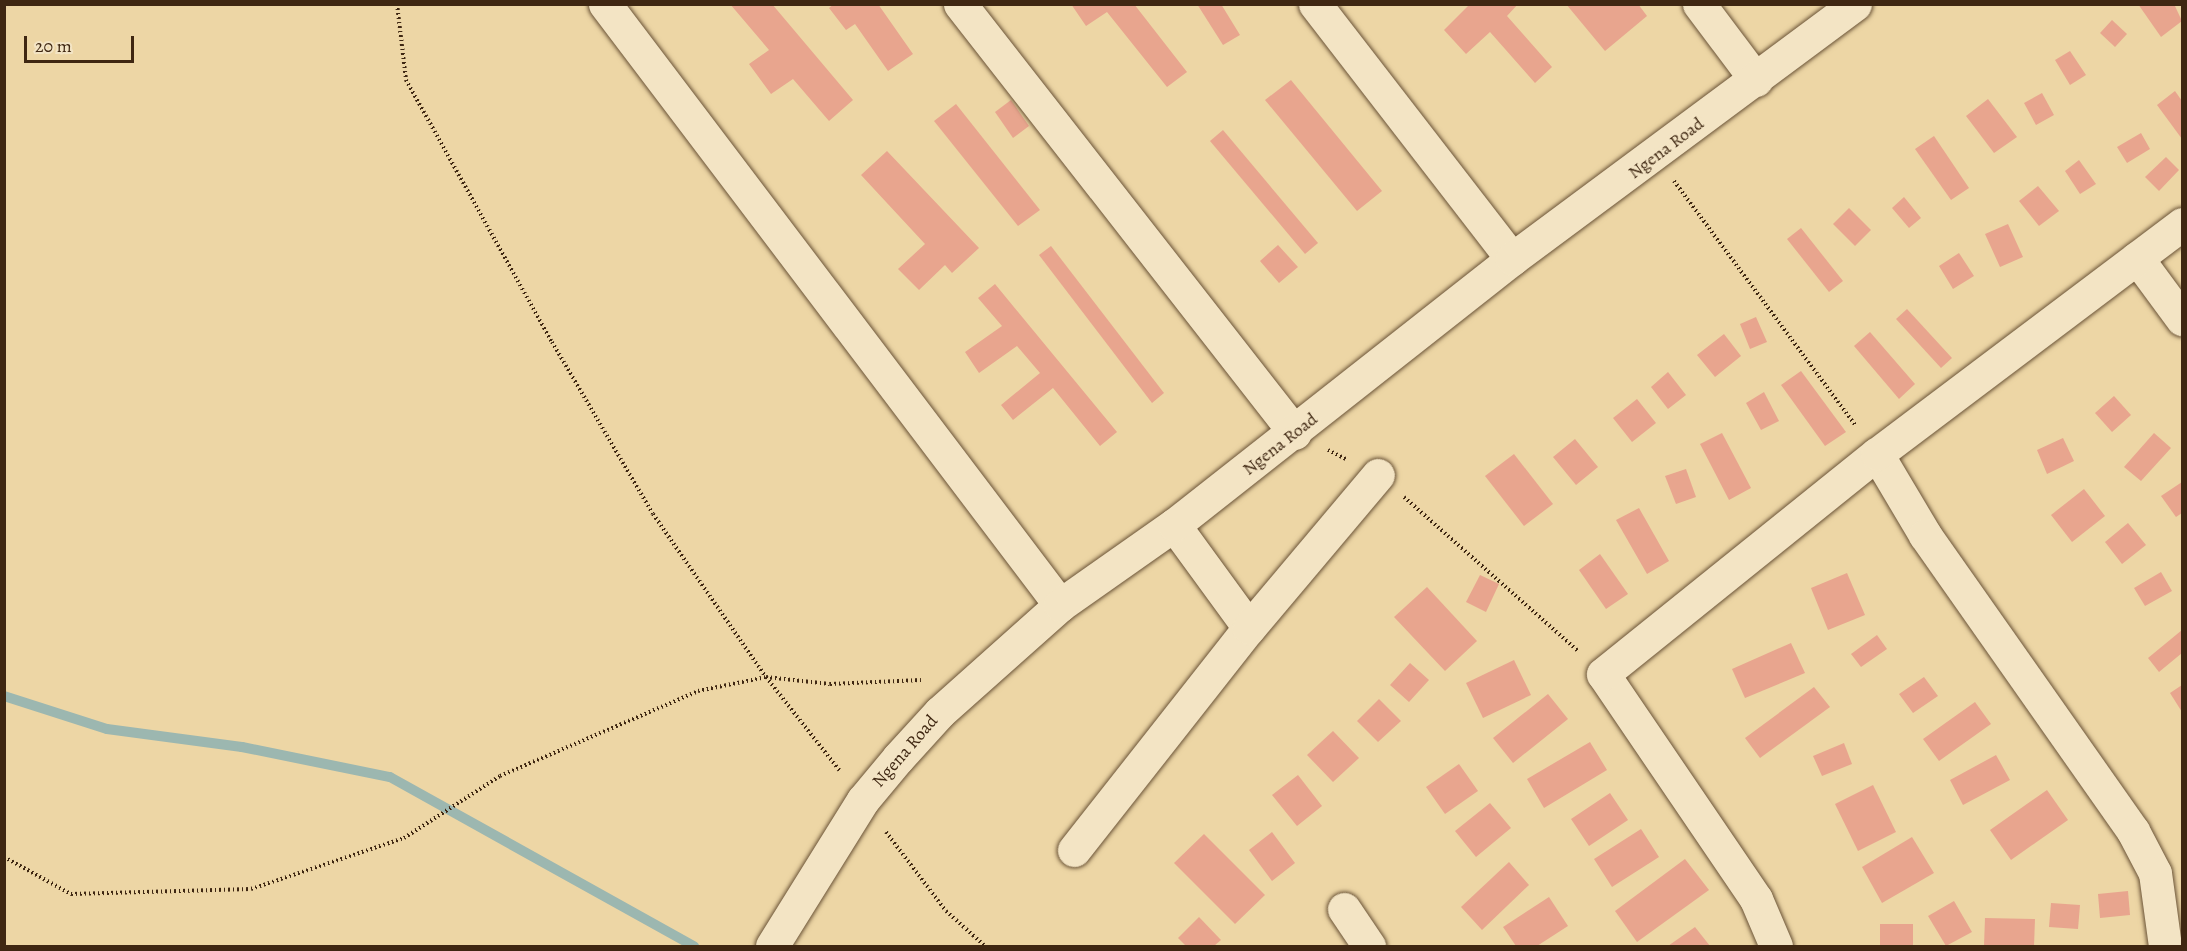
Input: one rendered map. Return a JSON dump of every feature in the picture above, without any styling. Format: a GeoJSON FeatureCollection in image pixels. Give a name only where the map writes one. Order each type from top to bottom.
{"type":"FeatureCollection","features":[{"type":"Feature","properties":{"kind":"street"},"geometry":{"type":"LineString","coordinates":[[605,4],[1060,605]]}},
{"type":"Feature","properties":{"kind":"street"},"geometry":{"type":"LineString","coordinates":[[960,4],[1295,432]]}},
{"type":"Feature","properties":{"kind":"street"},"geometry":{"type":"LineString","coordinates":[[1315,4],[1512,259]]}},
{"type":"Feature","properties":{"kind":"street"},"geometry":{"type":"LineString","coordinates":[[1699,4],[1756,80]]}},
{"type":"Feature","properties":{"kind":"street","name":"Ngena Road"},"geometry":{"type":"LineString","coordinates":[[772,946],[863,800],[940,711],[1060,605],[1174,525],[1512,259],[1656,156],[1855,4]]}},
{"type":"Feature","properties":{"kind":"street"},"geometry":{"type":"LineString","coordinates":[[1776,946],[1756,899],[1603,674],[1877,454],[2182,224]]}},
{"type":"Feature","properties":{"kind":"street"},"geometry":{"type":"LineString","coordinates":[[2137,258],[2182,320]]}},
{"type":"Feature","properties":{"kind":"street"},"geometry":{"type":"LineString","coordinates":[[1877,454],[1925,535],[2133,831],[2156,873],[2165,946]]}},
{"type":"Feature","properties":{"kind":"street"},"geometry":{"type":"LineString","coordinates":[[1074,850],[1249,627],[1378,475]]}},
{"type":"Feature","properties":{"kind":"street"},"geometry":{"type":"LineString","coordinates":[[1174,525],[1249,627]]}},
{"type":"Feature","properties":{"kind":"street"},"geometry":{"type":"LineString","coordinates":[[1344,909],[1369,946]]}},
{"type":"Feature","properties":{"kind":"path"},"geometry":{"type":"LineString","coordinates":[[397,4],[406,80],[653,513],[766,677],[863,800],[917,877],[985,946]]}},
{"type":"Feature","properties":{"kind":"path"},"geometry":{"type":"LineString","coordinates":[[1656,156],[1877,454]]}},
{"type":"Feature","properties":{"kind":"path"},"geometry":{"type":"LineString","coordinates":[[1295,432],[1378,475],[1603,674]]}},
{"type":"Feature","properties":{"kind":"path"},"geometry":{"type":"LineString","coordinates":[[4,857],[71,894],[251,889],[404,838],[500,776],[698,691],[766,677],[830,684],[975,682]]}},
{"type":"Feature","properties":{"kind":"building"},"geometry":{"type":"Polygon","coordinates":[[[730,4],[772,4],[853,100],[829,121],[793,79],[771,94],[749,64],[769,50],[730,4]]]}},
{"type":"Feature","properties":{"kind":"building"},"geometry":{"type":"Polygon","coordinates":[[[834,4],[878,4],[913,54],[888,71],[855,24],[846,30],[829,8],[834,4]]]}},
{"type":"Feature","properties":{"kind":"building"},"geometry":{"type":"Polygon","coordinates":[[[1071,4],[1134,4],[1187,72],[1167,87],[1107,12],[1086,26],[1071,4]]]}},
{"type":"Feature","properties":{"kind":"building"},"geometry":{"type":"Polygon","coordinates":[[[1197,4],[1221,4],[1240,35],[1223,45],[1197,4]]]}},
{"type":"Feature","properties":{"kind":"building"},"geometry":{"type":"Polygon","coordinates":[[[1470,4],[1518,4],[1507,16],[1552,67],[1535,83],[1490,32],[1466,54],[1444,30],[1470,4]]]}},
{"type":"Feature","properties":{"kind":"building"},"geometry":{"type":"Polygon","coordinates":[[[1566,4],[1638,4],[1647,16],[1605,51],[1566,4]]]}},
{"type":"Feature","properties":{"kind":"building"},"geometry":{"type":"Polygon","coordinates":[[[2138,4],[2174,4],[2182,21],[2161,37],[2138,4]]]}},
{"type":"Feature","properties":{"kind":"building"},"geometry":{"type":"Polygon","coordinates":[[[2112,20],[2127,34],[2115,47],[2100,33],[2112,20]]]}},
{"type":"Feature","properties":{"kind":"building"},"geometry":{"type":"Polygon","coordinates":[[[2070,51],[2086,75],[2070,85],[2055,60],[2070,51]]]}},
{"type":"Feature","properties":{"kind":"building"},"geometry":{"type":"Polygon","coordinates":[[[1291,80],[1382,191],[1357,211],[1265,100],[1291,80]]]}},
{"type":"Feature","properties":{"kind":"building"},"geometry":{"type":"Polygon","coordinates":[[[2175,91],[2182,101],[2182,139],[2157,105],[2175,91]]]}},
{"type":"Feature","properties":{"kind":"building"},"geometry":{"type":"Polygon","coordinates":[[[2042,93],[2054,115],[2036,125],[2024,103],[2042,93]]]}},
{"type":"Feature","properties":{"kind":"building"},"geometry":{"type":"Polygon","coordinates":[[[1988,99],[2017,137],[1994,153],[1966,116],[1988,99]]]}},
{"type":"Feature","properties":{"kind":"building"},"geometry":{"type":"Polygon","coordinates":[[[1011,100],[1029,126],[1013,138],[995,112],[1011,100]]]}},
{"type":"Feature","properties":{"kind":"building"},"geometry":{"type":"Polygon","coordinates":[[[956,104],[1040,210],[1018,226],[934,121],[956,104]]]}},
{"type":"Feature","properties":{"kind":"building"},"geometry":{"type":"Polygon","coordinates":[[[1223,130],[1318,243],[1305,254],[1210,141],[1223,130]]]}},
{"type":"Feature","properties":{"kind":"building"},"geometry":{"type":"Polygon","coordinates":[[[2141,133],[2150,149],[2127,163],[2117,147],[2141,133]]]}},
{"type":"Feature","properties":{"kind":"building"},"geometry":{"type":"Polygon","coordinates":[[[1934,136],[1969,188],[1951,200],[1915,149],[1934,136]]]}},
{"type":"Feature","properties":{"kind":"building"},"geometry":{"type":"Polygon","coordinates":[[[887,151],[979,248],[952,273],[945,265],[919,290],[898,269],[925,244],[861,175],[887,151]]]}},
{"type":"Feature","properties":{"kind":"building"},"geometry":{"type":"Polygon","coordinates":[[[2166,157],[2179,170],[2159,191],[2145,177],[2166,157]]]}},
{"type":"Feature","properties":{"kind":"building"},"geometry":{"type":"Polygon","coordinates":[[[2079,160],[2096,184],[2080,194],[2065,171],[2079,160]]]}},
{"type":"Feature","properties":{"kind":"building"},"geometry":{"type":"Polygon","coordinates":[[[2038,186],[2059,211],[2039,226],[2019,201],[2038,186]]]}},
{"type":"Feature","properties":{"kind":"building"},"geometry":{"type":"Polygon","coordinates":[[[1904,197],[1921,218],[1909,228],[1892,208],[1904,197]]]}},
{"type":"Feature","properties":{"kind":"building"},"geometry":{"type":"Polygon","coordinates":[[[1849,208],[1871,230],[1855,246],[1833,224],[1849,208]]]}},
{"type":"Feature","properties":{"kind":"building"},"geometry":{"type":"Polygon","coordinates":[[[2008,224],[2023,257],[2000,267],[1985,234],[2008,224]]]}},
{"type":"Feature","properties":{"kind":"building"},"geometry":{"type":"Polygon","coordinates":[[[1801,228],[1843,281],[1829,292],[1787,239],[1801,228]]]}},
{"type":"Feature","properties":{"kind":"building"},"geometry":{"type":"Polygon","coordinates":[[[1278,245],[1298,267],[1279,283],[1260,261],[1278,245]]]}},
{"type":"Feature","properties":{"kind":"building"},"geometry":{"type":"Polygon","coordinates":[[[1051,246],[1164,393],[1152,403],[1039,255],[1051,246]]]}},
{"type":"Feature","properties":{"kind":"building"},"geometry":{"type":"Polygon","coordinates":[[[1959,253],[1974,276],[1953,289],[1939,266],[1959,253]]]}},
{"type":"Feature","properties":{"kind":"building"},"geometry":{"type":"Polygon","coordinates":[[[995,284],[1117,432],[1100,446],[1053,388],[1013,420],[1001,405],[1040,373],[1017,346],[979,373],[965,352],[1002,326],[978,298],[995,284]]]}},
{"type":"Feature","properties":{"kind":"building"},"geometry":{"type":"Polygon","coordinates":[[[1907,309],[1952,358],[1941,368],[1896,319],[1907,309]]]}},
{"type":"Feature","properties":{"kind":"building"},"geometry":{"type":"Polygon","coordinates":[[[1756,317],[1767,342],[1750,349],[1740,324],[1756,317]]]}},
{"type":"Feature","properties":{"kind":"building"},"geometry":{"type":"Polygon","coordinates":[[[1870,332],[1915,384],[1899,399],[1854,346],[1870,332]]]}},
{"type":"Feature","properties":{"kind":"building"},"geometry":{"type":"Polygon","coordinates":[[[1724,334],[1741,356],[1715,377],[1697,355],[1724,334]]]}},
{"type":"Feature","properties":{"kind":"building"},"geometry":{"type":"Polygon","coordinates":[[[1801,371],[1846,432],[1825,446],[1781,385],[1801,371]]]}},
{"type":"Feature","properties":{"kind":"building"},"geometry":{"type":"Polygon","coordinates":[[[1668,372],[1686,395],[1668,409],[1651,387],[1668,372]]]}},
{"type":"Feature","properties":{"kind":"building"},"geometry":{"type":"Polygon","coordinates":[[[1764,392],[1779,421],[1761,430],[1746,403],[1764,392]]]}},
{"type":"Feature","properties":{"kind":"building"},"geometry":{"type":"Polygon","coordinates":[[[2114,396],[2131,415],[2112,432],[2095,413],[2114,396]]]}},
{"type":"Feature","properties":{"kind":"building"},"geometry":{"type":"Polygon","coordinates":[[[1637,399],[1656,423],[1632,442],[1613,418],[1637,399]]]}},
{"type":"Feature","properties":{"kind":"building"},"geometry":{"type":"Polygon","coordinates":[[[1722,433],[1751,488],[1729,500],[1700,444],[1722,433]]]}},
{"type":"Feature","properties":{"kind":"building"},"geometry":{"type":"Polygon","coordinates":[[[2154,433],[2171,448],[2141,481],[2124,467],[2154,433]]]}},
{"type":"Feature","properties":{"kind":"building"},"geometry":{"type":"Polygon","coordinates":[[[2063,438],[2074,461],[2047,474],[2037,450],[2063,438]]]}},
{"type":"Feature","properties":{"kind":"building"},"geometry":{"type":"Polygon","coordinates":[[[1575,439],[1598,467],[1576,485],[1553,457],[1575,439]]]}},
{"type":"Feature","properties":{"kind":"building"},"geometry":{"type":"Polygon","coordinates":[[[1514,454],[1553,504],[1524,526],[1485,476],[1514,454]]]}},
{"type":"Feature","properties":{"kind":"building"},"geometry":{"type":"Polygon","coordinates":[[[1686,469],[1696,497],[1676,504],[1665,476],[1686,469]]]}},
{"type":"Feature","properties":{"kind":"building"},"geometry":{"type":"Polygon","coordinates":[[[2182,482],[2182,513],[2176,517],[2161,496],[2182,482]]]}},
{"type":"Feature","properties":{"kind":"building"},"geometry":{"type":"Polygon","coordinates":[[[2084,489],[2105,516],[2072,542],[2051,515],[2084,489]]]}},
{"type":"Feature","properties":{"kind":"building"},"geometry":{"type":"Polygon","coordinates":[[[1639,508],[1669,561],[1647,574],[1616,520],[1639,508]]]}},
{"type":"Feature","properties":{"kind":"building"},"geometry":{"type":"Polygon","coordinates":[[[2128,523],[2146,545],[2122,564],[2105,542],[2128,523]]]}},
{"type":"Feature","properties":{"kind":"building"},"geometry":{"type":"Polygon","coordinates":[[[1600,554],[1628,594],[1606,609],[1579,570],[1600,554]]]}},
{"type":"Feature","properties":{"kind":"building"},"geometry":{"type":"Polygon","coordinates":[[[2161,572],[2172,591],[2145,606],[2134,588],[2161,572]]]}},
{"type":"Feature","properties":{"kind":"building"},"geometry":{"type":"Polygon","coordinates":[[[1847,573],[1865,615],[1828,630],[1811,588],[1847,573]]]}},
{"type":"Feature","properties":{"kind":"building"},"geometry":{"type":"Polygon","coordinates":[[[1480,575],[1499,584],[1486,612],[1466,602],[1480,575]]]}},
{"type":"Feature","properties":{"kind":"building"},"geometry":{"type":"Polygon","coordinates":[[[1427,587],[1477,641],[1445,671],[1394,617],[1427,587]]]}},
{"type":"Feature","properties":{"kind":"building"},"geometry":{"type":"Polygon","coordinates":[[[2182,630],[2182,653],[2159,672],[2148,658],[2182,630]]]}},
{"type":"Feature","properties":{"kind":"building"},"geometry":{"type":"Polygon","coordinates":[[[1877,635],[1887,649],[1861,667],[1851,654],[1877,635]]]}},
{"type":"Feature","properties":{"kind":"building"},"geometry":{"type":"Polygon","coordinates":[[[1791,643],[1805,673],[1745,698],[1732,669],[1791,643]]]}},
{"type":"Feature","properties":{"kind":"building"},"geometry":{"type":"Polygon","coordinates":[[[1514,660],[1531,695],[1483,718],[1466,683],[1514,660]]]}},
{"type":"Feature","properties":{"kind":"building"},"geometry":{"type":"Polygon","coordinates":[[[1410,663],[1429,680],[1409,702],[1390,685],[1410,663]]]}},
{"type":"Feature","properties":{"kind":"building"},"geometry":{"type":"Polygon","coordinates":[[[1924,677],[1938,696],[1913,713],[1899,694],[1924,677]]]}},
{"type":"Feature","properties":{"kind":"building"},"geometry":{"type":"Polygon","coordinates":[[[2182,685],[2182,712],[2170,693],[2182,685]]]}},
{"type":"Feature","properties":{"kind":"building"},"geometry":{"type":"Polygon","coordinates":[[[1814,687],[1830,707],[1760,758],[1745,738],[1814,687]]]}},
{"type":"Feature","properties":{"kind":"building"},"geometry":{"type":"Polygon","coordinates":[[[1548,694],[1568,719],[1513,763],[1493,738],[1548,694]]]}},
{"type":"Feature","properties":{"kind":"building"},"geometry":{"type":"Polygon","coordinates":[[[1379,699],[1401,721],[1378,742],[1357,721],[1379,699]]]}},
{"type":"Feature","properties":{"kind":"building"},"geometry":{"type":"Polygon","coordinates":[[[1975,702],[1991,724],[1939,761],[1923,739],[1975,702]]]}},
{"type":"Feature","properties":{"kind":"building"},"geometry":{"type":"Polygon","coordinates":[[[1333,731],[1359,758],[1333,782],[1307,755],[1333,731]]]}},
{"type":"Feature","properties":{"kind":"building"},"geometry":{"type":"Polygon","coordinates":[[[1590,742],[1607,770],[1544,808],[1527,779],[1590,742]]]}},
{"type":"Feature","properties":{"kind":"building"},"geometry":{"type":"Polygon","coordinates":[[[1844,743],[1852,764],[1822,776],[1813,756],[1844,743]]]}},
{"type":"Feature","properties":{"kind":"building"},"geometry":{"type":"Polygon","coordinates":[[[1996,755],[2010,780],[1963,805],[1950,780],[1996,755]]]}},
{"type":"Feature","properties":{"kind":"building"},"geometry":{"type":"Polygon","coordinates":[[[1459,764],[1478,791],[1445,814],[1426,787],[1459,764]]]}},
{"type":"Feature","properties":{"kind":"building"},"geometry":{"type":"Polygon","coordinates":[[[1298,775],[1322,806],[1297,826],[1272,795],[1298,775]]]}},
{"type":"Feature","properties":{"kind":"building"},"geometry":{"type":"Polygon","coordinates":[[[1873,785],[1896,832],[1858,851],[1835,804],[1873,785]]]}},
{"type":"Feature","properties":{"kind":"building"},"geometry":{"type":"Polygon","coordinates":[[[2047,790],[2068,820],[2011,860],[1990,830],[2047,790]]]}},
{"type":"Feature","properties":{"kind":"building"},"geometry":{"type":"Polygon","coordinates":[[[1610,793],[1628,820],[1589,846],[1571,819],[1610,793]]]}},
{"type":"Feature","properties":{"kind":"building"},"geometry":{"type":"Polygon","coordinates":[[[1490,803],[1511,828],[1476,857],[1455,831],[1490,803]]]}},
{"type":"Feature","properties":{"kind":"building"},"geometry":{"type":"Polygon","coordinates":[[[1641,829],[1659,857],[1612,887],[1594,859],[1641,829]]]}},
{"type":"Feature","properties":{"kind":"building"},"geometry":{"type":"Polygon","coordinates":[[[1272,832],[1295,863],[1272,881],[1249,850],[1272,832]]]}},
{"type":"Feature","properties":{"kind":"building"},"geometry":{"type":"Polygon","coordinates":[[[1204,834],[1265,895],[1235,924],[1174,863],[1204,834]]]}},
{"type":"Feature","properties":{"kind":"building"},"geometry":{"type":"Polygon","coordinates":[[[1912,837],[1934,873],[1882,903],[1862,867],[1912,837]]]}},
{"type":"Feature","properties":{"kind":"building"},"geometry":{"type":"Polygon","coordinates":[[[1685,859],[1709,890],[1637,942],[1615,911],[1685,859]]]}},
{"type":"Feature","properties":{"kind":"building"},"geometry":{"type":"Polygon","coordinates":[[[1509,862],[1529,885],[1482,930],[1461,907],[1509,862]]]}},
{"type":"Feature","properties":{"kind":"building"},"geometry":{"type":"Polygon","coordinates":[[[2128,891],[2130,915],[2100,918],[2098,894],[2128,891]]]}},
{"type":"Feature","properties":{"kind":"building"},"geometry":{"type":"Polygon","coordinates":[[[1549,897],[1568,926],[1537,946],[1516,946],[1503,927],[1549,897]]]}},
{"type":"Feature","properties":{"kind":"building"},"geometry":{"type":"Polygon","coordinates":[[[1954,901],[1972,932],[1946,946],[1928,916],[1954,901]]]}},
{"type":"Feature","properties":{"kind":"building"},"geometry":{"type":"Polygon","coordinates":[[[2051,903],[2080,905],[2078,929],[2049,927],[2051,903]]]}},
{"type":"Feature","properties":{"kind":"building"},"geometry":{"type":"Polygon","coordinates":[[[1199,917],[1221,940],[1214,946],[1186,946],[1178,938],[1199,917]]]}},
{"type":"Feature","properties":{"kind":"building"},"geometry":{"type":"Polygon","coordinates":[[[1985,918],[2035,919],[2034,946],[1984,946],[1985,918]]]}},
{"type":"Feature","properties":{"kind":"building"},"geometry":{"type":"Polygon","coordinates":[[[1880,924],[1913,924],[1913,946],[1880,946],[1880,924]]]}},
{"type":"Feature","properties":{"kind":"building"},"geometry":{"type":"Polygon","coordinates":[[[1695,927],[1710,946],[1668,946],[1695,927]]]}},
{"type":"Feature","properties":{"kind":"waterway"},"geometry":{"type":"LineString","coordinates":[[4,696],[107,729],[242,747],[390,777],[694,946]]}}]}
